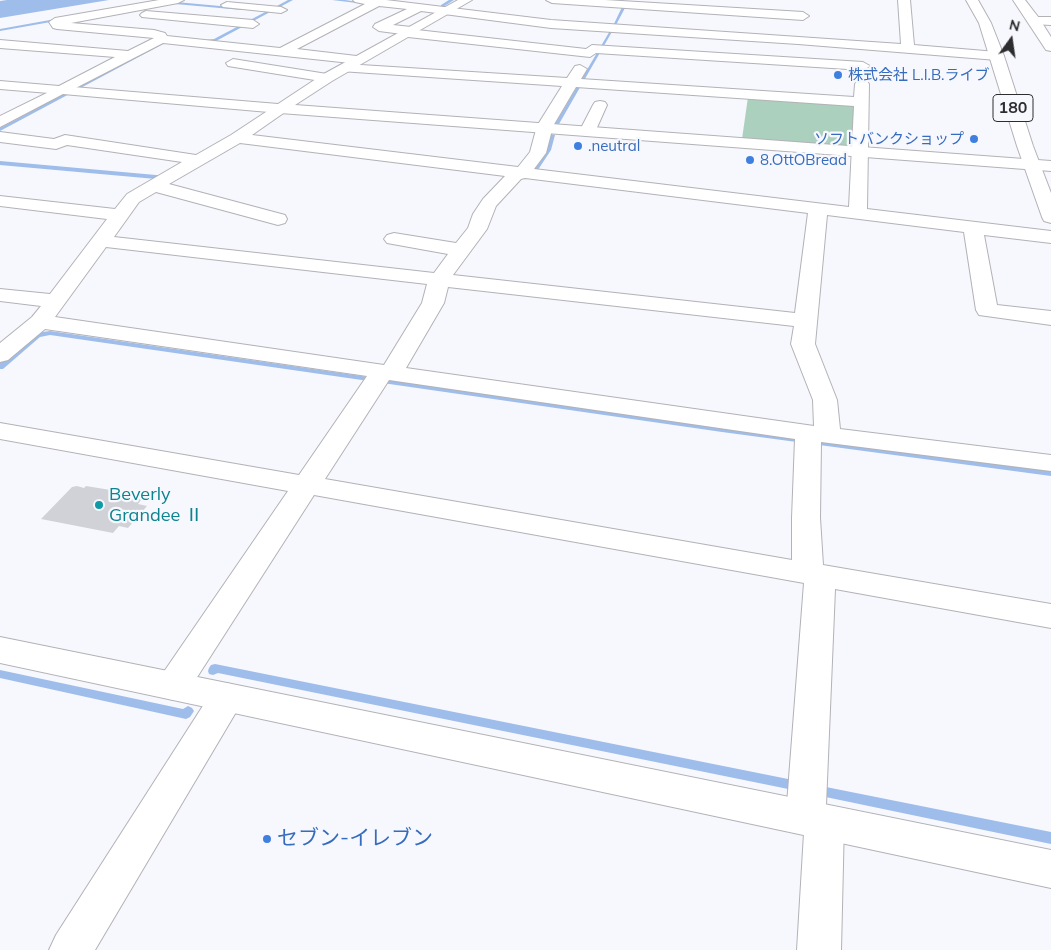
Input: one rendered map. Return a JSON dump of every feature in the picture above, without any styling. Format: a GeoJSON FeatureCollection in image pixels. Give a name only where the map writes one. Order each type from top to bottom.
{"type":"FeatureCollection","features":[{"type":"Feature","properties":{"kind":"main road"},"geometry":{"type":"LineString","coordinates":[[359,0],[551,24],[599,43],[798,40],[864,47],[997,56]]}},
{"type":"Feature","properties":{"kind":"main road"},"geometry":{"type":"LineString","coordinates":[[0,355],[40,322],[133,198],[237,138],[328,78],[466,0]]}},
{"type":"Feature","properties":{"kind":"main road"},"geometry":{"type":"LineString","coordinates":[[552,0],[620,2],[806,18],[798,40]]}},
{"type":"Feature","properties":{"kind":"main road"},"geometry":{"type":"LineString","coordinates":[[904,0],[908,49]]}},
{"type":"Feature","properties":{"kind":"main road","name":"180"},"geometry":{"type":"LineString","coordinates":[[972,0],[984,23],[997,56],[1051,217]]}},
{"type":"Feature","properties":{"kind":"main road"},"geometry":{"type":"LineString","coordinates":[[1019,0],[1035,20],[1051,47]]}},
{"type":"Feature","properties":{"kind":"main road"},"geometry":{"type":"LineString","coordinates":[[193,2],[170,1],[55,22],[57,25],[154,34],[166,40],[360,60]]}},
{"type":"Feature","properties":{"kind":"main road"},"geometry":{"type":"LineString","coordinates":[[284,51],[371,2]]}},
{"type":"Feature","properties":{"kind":"main road"},"geometry":{"type":"LineString","coordinates":[[173,686],[306,484],[433,303],[439,280],[476,229],[489,203],[522,175],[538,153],[544,129],[577,84],[620,2]]}},
{"type":"Feature","properties":{"kind":"main road"},"geometry":{"type":"LineString","coordinates":[[216,45],[248,24],[293,3]]}},
{"type":"Feature","properties":{"kind":"main road"},"geometry":{"type":"LineString","coordinates":[[212,4],[281,10]]}},
{"type":"Feature","properties":{"kind":"main road"},"geometry":{"type":"LineString","coordinates":[[419,8],[379,28],[409,32],[599,43],[862,66]]}},
{"type":"Feature","properties":{"kind":"main road"},"geometry":{"type":"LineString","coordinates":[[112,12],[248,24]]}},
{"type":"Feature","properties":{"kind":"main road"},"geometry":{"type":"LineString","coordinates":[[1035,20],[1051,22]]}},
{"type":"Feature","properties":{"kind":"main road"},"geometry":{"type":"LineString","coordinates":[[0,122],[69,91],[166,40]]}},
{"type":"Feature","properties":{"kind":"main road"},"geometry":{"type":"LineString","coordinates":[[599,43],[642,41]]}},
{"type":"Feature","properties":{"kind":"main road"},"geometry":{"type":"LineString","coordinates":[[0,44],[144,53]]}},
{"type":"Feature","properties":{"kind":"main road"},"geometry":{"type":"LineString","coordinates":[[858,214],[864,47]]}},
{"type":"Feature","properties":{"kind":"main road"},"geometry":{"type":"LineString","coordinates":[[221,62],[328,78]]}},
{"type":"Feature","properties":{"kind":"main road"},"geometry":{"type":"LineString","coordinates":[[346,68],[862,102]]}},
{"type":"Feature","properties":{"kind":"main road"},"geometry":{"type":"LineString","coordinates":[[0,84],[280,109],[1051,166]]}},
{"type":"Feature","properties":{"kind":"main road"},"geometry":{"type":"LineString","coordinates":[[586,132],[600,105]]}},
{"type":"Feature","properties":{"kind":"main road"},"geometry":{"type":"LineString","coordinates":[[0,137],[56,144],[65,140],[199,160]]}},
{"type":"Feature","properties":{"kind":"main road"},"geometry":{"type":"LineString","coordinates":[[237,138],[522,175],[818,211],[858,214],[973,231],[1051,237]]}},
{"type":"Feature","properties":{"kind":"main road"},"geometry":{"type":"LineString","coordinates":[[163,181],[278,219]]}},
{"type":"Feature","properties":{"kind":"main road"},"geometry":{"type":"LineString","coordinates":[[0,201],[119,215]]}},
{"type":"Feature","properties":{"kind":"main road"},"geometry":{"type":"LineString","coordinates":[[818,211],[804,321],[803,344],[825,400],[813,438],[812,804],[819,950]]}},
{"type":"Feature","properties":{"kind":"main road"},"geometry":{"type":"LineString","coordinates":[[973,231],[987,310],[1051,318]]}},
{"type":"Feature","properties":{"kind":"main road"},"geometry":{"type":"LineString","coordinates":[[394,239],[461,250]]}},
{"type":"Feature","properties":{"kind":"main road"},"geometry":{"type":"LineString","coordinates":[[102,241],[804,321]]}},
{"type":"Feature","properties":{"kind":"main road"},"geometry":{"type":"LineString","coordinates":[[0,295],[54,302]]}},
{"type":"Feature","properties":{"kind":"main road"},"geometry":{"type":"LineString","coordinates":[[40,322],[381,376],[813,438],[1051,463]]}},
{"type":"Feature","properties":{"kind":"main road"},"geometry":{"type":"LineString","coordinates":[[0,431],[1051,616]]}},
{"type":"Feature","properties":{"kind":"main road"},"geometry":{"type":"LineString","coordinates":[[0,650],[227,697],[812,804],[1051,870]]}},
{"type":"Feature","properties":{"kind":"main road"},"geometry":{"type":"LineString","coordinates":[[70,950],[227,697]]}},
{"type":"Feature","properties":{"kind":"green space"},"geometry":{"type":"Polygon","coordinates":[[[748,97],[855,106],[854,145],[845,147],[742,139],[748,97]]]}},
{"type":"Feature","properties":{"kind":"water"},"geometry":{"type":"Polygon","coordinates":[[[109,0],[0,18],[0,1],[109,0]]]}},
{"type":"Feature","properties":{"kind":"building","name":"Beverly Grandee Ⅱ"},"geometry":{"type":"Polygon","coordinates":[[[77,486],[135,494],[134,496],[141,497],[139,499],[142,499],[138,504],[147,506],[128,528],[119,526],[113,533],[41,519],[72,487],[77,486]]]}},
{"type":"Feature","properties":{"kind":"waterway"},"geometry":{"type":"LineString","coordinates":[[277,7],[291,0]]}},
{"type":"Feature","properties":{"kind":"waterway"},"geometry":{"type":"LineString","coordinates":[[334,0],[365,3]]}},
{"type":"Feature","properties":{"kind":"waterway"},"geometry":{"type":"LineString","coordinates":[[442,6],[452,0]]}},
{"type":"Feature","properties":{"kind":"waterway"},"geometry":{"type":"LineString","coordinates":[[165,2],[242,9]]}},
{"type":"Feature","properties":{"kind":"waterway"},"geometry":{"type":"LineString","coordinates":[[614,25],[623,8]]}},
{"type":"Feature","properties":{"kind":"waterway"},"geometry":{"type":"LineString","coordinates":[[200,41],[215,40],[270,11]]}},
{"type":"Feature","properties":{"kind":"waterway"},"geometry":{"type":"LineString","coordinates":[[0,30],[61,19]]}},
{"type":"Feature","properties":{"kind":"waterway"},"geometry":{"type":"LineString","coordinates":[[557,124],[611,30]]}},
{"type":"Feature","properties":{"kind":"waterway"},"geometry":{"type":"LineString","coordinates":[[0,130],[161,44]]}},
{"type":"Feature","properties":{"kind":"waterway"},"geometry":{"type":"LineString","coordinates":[[530,178],[548,150],[552,135]]}},
{"type":"Feature","properties":{"kind":"waterway"},"geometry":{"type":"LineString","coordinates":[[0,163],[167,178]]}},
{"type":"Feature","properties":{"kind":"waterway"},"geometry":{"type":"LineString","coordinates":[[0,367],[38,335],[50,333],[722,430],[1051,473]]}},
{"type":"Feature","properties":{"kind":"waterway"},"geometry":{"type":"LineString","coordinates":[[213,671],[215,668],[798,786]]}},
{"type":"Feature","properties":{"kind":"waterway"},"geometry":{"type":"LineString","coordinates":[[0,674],[186,714],[188,711]]}},
{"type":"Feature","properties":{"kind":"waterway"},"geometry":{"type":"LineString","coordinates":[[816,790],[1051,838]]}},
{"type":"Feature","properties":{"kind":"place","name":"株式会社 L.I.B.ライブ"},"geometry":{"type":"Point","coordinates":[838,75]}},
{"type":"Feature","properties":{"kind":"place","name":"ソフトバンクショップ"},"geometry":{"type":"Point","coordinates":[974,139]}},
{"type":"Feature","properties":{"kind":"place","name":".neutral"},"geometry":{"type":"Point","coordinates":[578,146]}},
{"type":"Feature","properties":{"kind":"place","name":"8.OttOBread"},"geometry":{"type":"Point","coordinates":[750,160]}},
{"type":"Feature","properties":{"kind":"place","name":"Beverly Grandee Ⅱ"},"geometry":{"type":"Point","coordinates":[99,505]}},
{"type":"Feature","properties":{"kind":"place","name":"セブン-イレブン"},"geometry":{"type":"Point","coordinates":[267,839]}}]}
